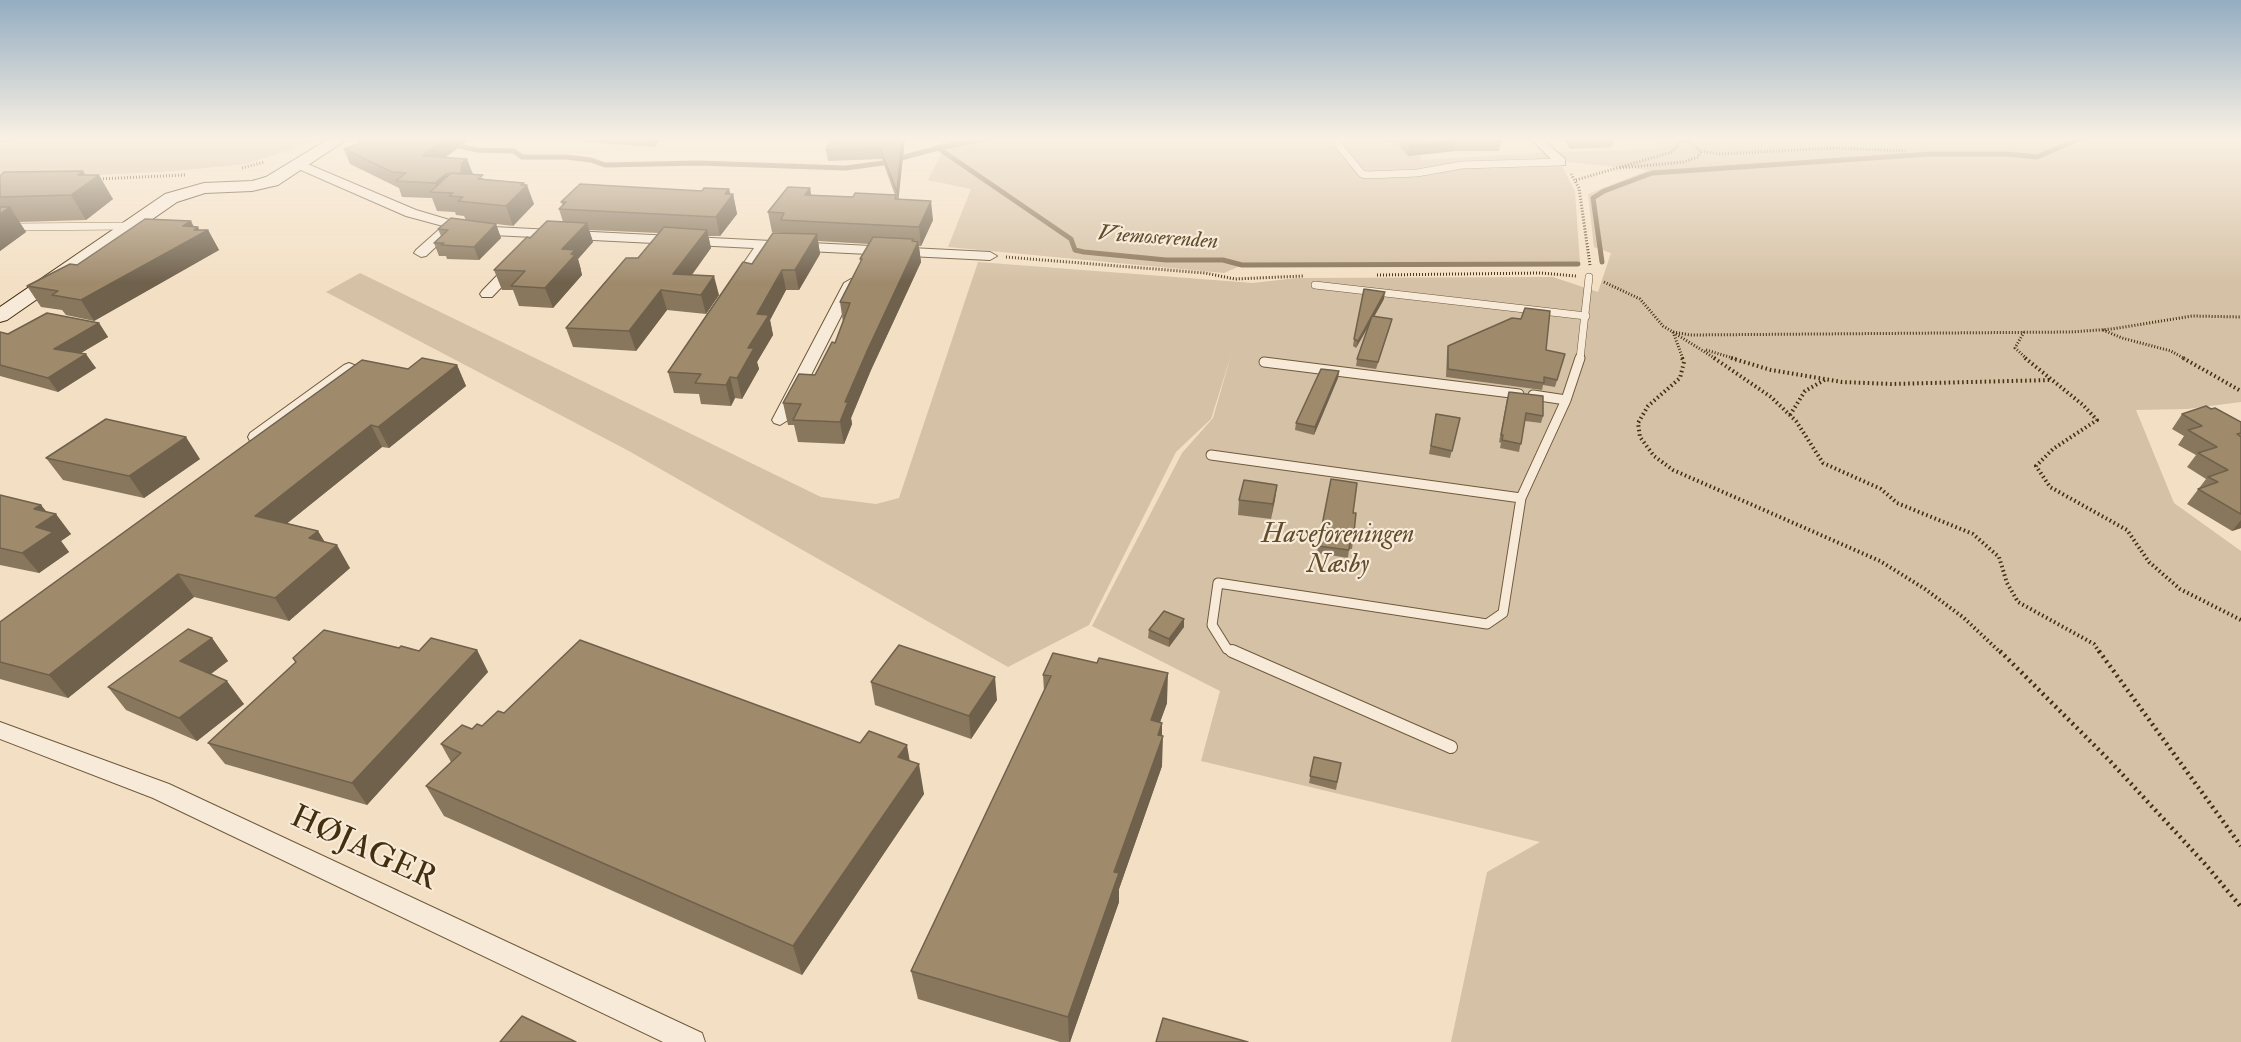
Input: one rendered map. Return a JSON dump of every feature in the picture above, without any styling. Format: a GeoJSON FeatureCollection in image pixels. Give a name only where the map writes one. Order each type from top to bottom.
{"type":"FeatureCollection","features":[{"type":"Feature","properties":{"kind":"street"},"geometry":{"type":"LineString","coordinates":[[0,316],[171,198],[204,188],[237,187]]}},
{"type":"Feature","properties":{"kind":"street"},"geometry":{"type":"LineString","coordinates":[[350,187],[411,213],[452,225],[536,243],[763,245],[863,260],[990,256]]}},
{"type":"Feature","properties":{"kind":"street"},"geometry":{"type":"LineString","coordinates":[[421,253],[452,225]]}},
{"type":"Feature","properties":{"kind":"street"},"geometry":{"type":"LineString","coordinates":[[488,294],[536,243]]}},
{"type":"Feature","properties":{"kind":"street"},"geometry":{"type":"LineString","coordinates":[[730,294],[763,245]]}},
{"type":"Feature","properties":{"kind":"street"},"geometry":{"type":"LineString","coordinates":[[780,420],[863,260]]}},
{"type":"Feature","properties":{"kind":"street"},"geometry":{"type":"LineString","coordinates":[[246,445],[349,368]]}},
{"type":"Feature","properties":{"kind":"street","name":"HØJAGER"},"geometry":{"type":"LineString","coordinates":[[0,730],[161,790],[692,1042]]}},
{"type":"Feature","properties":{"kind":"lane"},"geometry":{"type":"LineString","coordinates":[[4,227],[129,226]]}},
{"type":"Feature","properties":{"kind":"lane"},"geometry":{"type":"LineString","coordinates":[[1451,747],[1227,649],[1212,625],[1218,583],[1487,624],[1503,613],[1521,498],[1566,400],[1580,361],[1589,277]]}},
{"type":"Feature","properties":{"kind":"lane"},"geometry":{"type":"LineString","coordinates":[[1315,285],[1586,316]]}},
{"type":"Feature","properties":{"kind":"lane"},"geometry":{"type":"LineString","coordinates":[[1264,362],[1566,400]]}},
{"type":"Feature","properties":{"kind":"lane"},"geometry":{"type":"LineString","coordinates":[[1211,455],[1521,498]]}},
{"type":"Feature","properties":{"kind":"path"},"geometry":{"type":"LineString","coordinates":[[1578,187],[1591,268],[1589,277]]}},
{"type":"Feature","properties":{"kind":"path"},"geometry":{"type":"LineString","coordinates":[[990,256],[1205,273],[1234,279],[1310,275]]}},
{"type":"Feature","properties":{"kind":"path"},"geometry":{"type":"LineString","coordinates":[[1368,275],[1541,273],[1589,277],[1614,285],[1634,295],[1663,326],[1762,391],[1790,415],[1822,463],[1881,489],[1897,503],[1973,534],[1999,557],[2007,584],[2018,602],[2094,644],[2241,846]]}},
{"type":"Feature","properties":{"kind":"path"},"geometry":{"type":"LineString","coordinates":[[1672,332],[1690,335],[2024,332],[2103,329],[2192,316],[2241,317]]}},
{"type":"Feature","properties":{"kind":"path"},"geometry":{"type":"LineString","coordinates":[[2103,329],[2122,338],[2171,351],[2241,391]]}},
{"type":"Feature","properties":{"kind":"path"},"geometry":{"type":"LineString","coordinates":[[1672,332],[1684,362],[1680,378],[1648,406],[1638,423],[1640,437],[1654,456],[1673,470],[1880,561],[1925,589],[1964,618],[2034,683],[2110,761],[2206,865],[2241,907]]}},
{"type":"Feature","properties":{"kind":"path"},"geometry":{"type":"LineString","coordinates":[[2024,332],[2015,348],[2083,405],[2097,420],[2053,449],[2036,466],[2050,487],[2127,530],[2150,562],[2180,589],[2241,620]]}},
{"type":"Feature","properties":{"kind":"path"},"geometry":{"type":"LineString","coordinates":[[1699,348],[1771,370],[1827,379],[1892,384],[2052,380]]}},
{"type":"Feature","properties":{"kind":"path"},"geometry":{"type":"LineString","coordinates":[[1790,415],[1805,391],[1827,379]]}},
{"type":"Feature","properties":{"kind":"green space"},"geometry":{"type":"Polygon","coordinates":[[[960,187],[1573,187],[1575,191],[1580,263],[1288,265],[1247,263],[1224,273],[948,247],[971,189],[960,187]]]}},
{"type":"Feature","properties":{"kind":"green space","name":"Haveforeningen Næsby"},"geometry":{"type":"Polygon","coordinates":[[[1607,187],[2241,187],[2241,402],[2187,409],[2136,410],[2174,503],[2241,551],[2241,1042],[1451,1042],[1487,872],[1540,842],[1201,761],[1220,691],[1092,626],[1182,453],[1213,418],[1232,352],[1211,419],[1176,452],[1089,625],[1008,667],[627,450],[326,292],[360,273],[821,497],[876,504],[899,498],[978,262],[1253,283],[1296,278],[1553,277],[1598,292],[1611,253],[1594,247],[1588,194],[1607,187]]]}},
{"type":"Feature","properties":{"kind":"building"},"geometry":{"type":"Polygon","coordinates":[[[0,187],[83,187],[71,195],[0,197],[0,187]]]}},
{"type":"Feature","properties":{"kind":"building"},"geometry":{"type":"Polygon","coordinates":[[[436,187],[525,187],[506,206],[458,201],[463,197],[449,196],[453,193],[430,192],[436,187]]]}},
{"type":"Feature","properties":{"kind":"building"},"geometry":{"type":"Polygon","coordinates":[[[577,187],[702,191],[704,188],[729,189],[725,194],[733,194],[716,217],[559,209],[566,202],[561,202],[577,187]]]}},
{"type":"Feature","properties":{"kind":"building"},"geometry":{"type":"Polygon","coordinates":[[[788,187],[810,188],[805,195],[853,197],[855,193],[896,195],[895,199],[931,201],[919,227],[781,220],[784,213],[768,212],[788,187]]]}},
{"type":"Feature","properties":{"kind":"building"},"geometry":{"type":"Polygon","coordinates":[[[0,207],[10,207],[0,214],[0,207]]]}},
{"type":"Feature","properties":{"kind":"building"},"geometry":{"type":"Polygon","coordinates":[[[451,218],[496,224],[474,247],[434,243],[448,230],[438,229],[451,218]]]}},
{"type":"Feature","properties":{"kind":"building"},"geometry":{"type":"Polygon","coordinates":[[[145,219],[191,221],[183,226],[198,227],[194,230],[208,230],[81,300],[52,295],[58,291],[27,286],[70,264],[77,265],[145,219]]]}},
{"type":"Feature","properties":{"kind":"building"},"geometry":{"type":"Polygon","coordinates":[[[547,221],[587,223],[562,249],[575,250],[571,254],[575,255],[545,288],[511,286],[525,271],[494,270],[527,237],[530,238],[547,221]]]}},
{"type":"Feature","properties":{"kind":"building"},"geometry":{"type":"Polygon","coordinates":[[[664,227],[707,230],[673,274],[714,276],[701,295],[661,290],[629,331],[566,328],[626,258],[638,258],[664,227]]]}},
{"type":"Feature","properties":{"kind":"building"},"geometry":{"type":"Polygon","coordinates":[[[773,233],[817,234],[795,270],[782,270],[757,314],[769,315],[748,348],[754,348],[737,378],[730,377],[726,385],[695,383],[701,374],[668,372],[743,262],[752,264],[773,233]]]}},
{"type":"Feature","properties":{"kind":"building"},"geometry":{"type":"Polygon","coordinates":[[[873,237],[913,239],[912,241],[918,242],[845,402],[848,402],[840,422],[793,420],[801,404],[783,403],[799,374],[815,375],[832,342],[835,343],[850,303],[840,302],[873,237]]]}},
{"type":"Feature","properties":{"kind":"building"},"geometry":{"type":"Polygon","coordinates":[[[1364,289],[1385,292],[1358,341],[1354,339],[1364,289]]]}},
{"type":"Feature","properties":{"kind":"building"},"geometry":{"type":"Polygon","coordinates":[[[1525,308],[1550,311],[1546,350],[1565,354],[1557,380],[1544,377],[1544,383],[1448,369],[1448,346],[1512,318],[1521,319],[1525,308]]]}},
{"type":"Feature","properties":{"kind":"building"},"geometry":{"type":"Polygon","coordinates":[[[47,313],[99,323],[54,349],[86,354],[48,378],[0,365],[0,332],[8,334],[47,313]]]}},
{"type":"Feature","properties":{"kind":"building"},"geometry":{"type":"Polygon","coordinates":[[[1372,316],[1392,319],[1378,362],[1357,359],[1372,316]]]}},
{"type":"Feature","properties":{"kind":"building"},"geometry":{"type":"Polygon","coordinates":[[[422,358],[457,365],[378,427],[371,425],[255,516],[318,531],[309,538],[337,545],[275,598],[178,574],[49,675],[0,662],[0,622],[362,360],[408,369],[422,358]]]}},
{"type":"Feature","properties":{"kind":"building"},"geometry":{"type":"Polygon","coordinates":[[[1321,369],[1339,371],[1315,427],[1296,423],[1321,369]]]}},
{"type":"Feature","properties":{"kind":"building"},"geometry":{"type":"Polygon","coordinates":[[[1509,392],[1543,396],[1543,416],[1526,413],[1521,444],[1502,440],[1509,392]]]}},
{"type":"Feature","properties":{"kind":"building"},"geometry":{"type":"Polygon","coordinates":[[[2206,406],[2211,409],[2215,408],[2241,422],[2241,433],[2237,434],[2241,437],[2241,514],[2198,489],[2218,482],[2208,477],[2228,470],[2198,453],[2217,447],[2188,430],[2202,426],[2182,414],[2206,406]]]}},
{"type":"Feature","properties":{"kind":"building"},"geometry":{"type":"Polygon","coordinates":[[[1436,414],[1460,418],[1452,451],[1431,446],[1436,414]]]}},
{"type":"Feature","properties":{"kind":"building"},"geometry":{"type":"Polygon","coordinates":[[[106,419],[186,437],[129,476],[46,458],[106,419]]]}},
{"type":"Feature","properties":{"kind":"building"},"geometry":{"type":"Polygon","coordinates":[[[1331,479],[1357,483],[1353,513],[1356,513],[1353,542],[1350,541],[1349,550],[1318,546],[1331,479]]]}},
{"type":"Feature","properties":{"kind":"building"},"geometry":{"type":"Polygon","coordinates":[[[1244,480],[1277,485],[1273,504],[1239,500],[1244,480]]]}},
{"type":"Feature","properties":{"kind":"building"},"geometry":{"type":"Polygon","coordinates":[[[0,495],[41,505],[34,509],[56,514],[36,527],[53,532],[22,553],[0,548],[0,495]]]}},
{"type":"Feature","properties":{"kind":"building"},"geometry":{"type":"Polygon","coordinates":[[[1164,611],[1184,619],[1169,639],[1149,630],[1164,611]]]}},
{"type":"Feature","properties":{"kind":"building"},"geometry":{"type":"Polygon","coordinates":[[[188,629],[212,638],[180,661],[227,681],[179,718],[108,687],[188,629]]]}},
{"type":"Feature","properties":{"kind":"building"},"geometry":{"type":"Polygon","coordinates":[[[324,630],[419,651],[431,638],[477,650],[352,783],[208,743],[296,662],[293,658],[324,630]]]}},
{"type":"Feature","properties":{"kind":"building"},"geometry":{"type":"Polygon","coordinates":[[[580,640],[860,743],[869,731],[907,745],[898,757],[919,764],[793,946],[426,786],[461,753],[441,744],[462,725],[472,729],[477,724],[482,726],[498,711],[504,713],[580,640]]]}},
{"type":"Feature","properties":{"kind":"building"},"geometry":{"type":"Polygon","coordinates":[[[899,645],[995,677],[969,716],[871,682],[899,645]]]}},
{"type":"Feature","properties":{"kind":"building"},"geometry":{"type":"Polygon","coordinates":[[[1053,653],[1097,663],[1099,658],[1168,673],[1151,720],[1162,723],[1158,735],[1163,736],[1114,872],[1119,873],[1068,1017],[911,971],[1051,676],[1043,675],[1053,653]]]}},
{"type":"Feature","properties":{"kind":"building"},"geometry":{"type":"Polygon","coordinates":[[[1314,757],[1341,763],[1337,782],[1310,776],[1314,757]]]}},
{"type":"Feature","properties":{"kind":"building"},"geometry":{"type":"Polygon","coordinates":[[[522,1016],[576,1042],[500,1042],[522,1016]]]}},
{"type":"Feature","properties":{"kind":"building"},"geometry":{"type":"Polygon","coordinates":[[[1163,1018],[1248,1042],[1156,1042],[1163,1018]]]}},
{"type":"Feature","properties":{"kind":"waterway","name":"Viemoserenden"},"geometry":{"type":"LineString","coordinates":[[994,187],[1071,239],[1075,250],[1084,252],[1166,260],[1223,260],[1242,265],[1578,264]]}},
{"type":"Feature","properties":{"kind":"waterway","name":"Viemoserenden"},"geometry":{"type":"LineString","coordinates":[[1602,262],[1593,198],[1616,187]]}}]}
